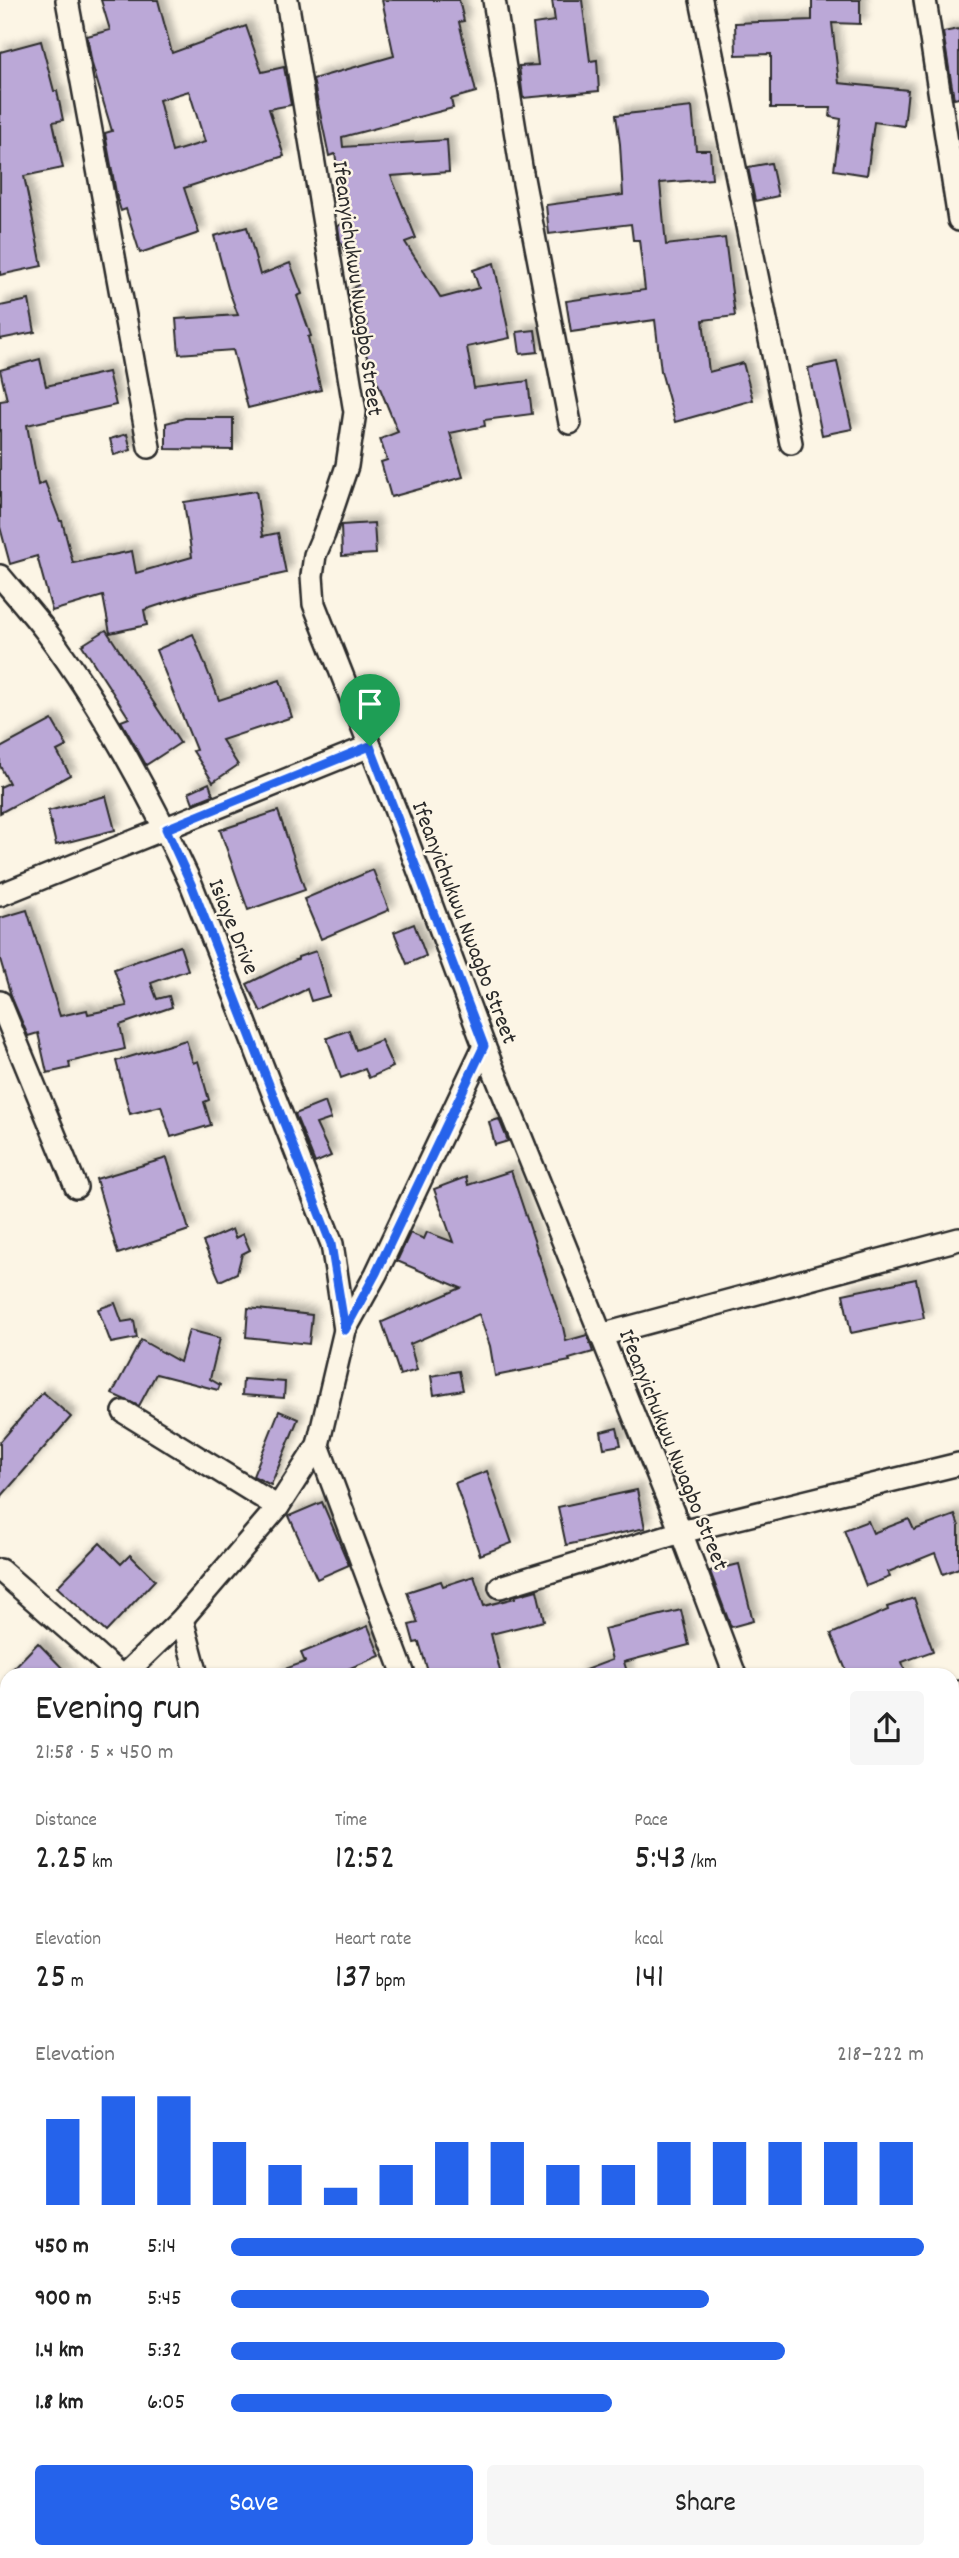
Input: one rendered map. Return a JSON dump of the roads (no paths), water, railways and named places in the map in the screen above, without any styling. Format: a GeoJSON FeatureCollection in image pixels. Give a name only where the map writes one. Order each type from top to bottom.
{"type":"FeatureCollection","features":[{"type":"Feature","properties":{"kind":"street"},"geometry":{"type":"LineString","coordinates":[[67,0],[149,447]]}},
{"type":"Feature","properties":{"kind":"street","name":"Ifeanyichukwu Nwagbo Street"},"geometry":{"type":"LineString","coordinates":[[286,0],[355,412],[347,466],[315,555],[312,576],[314,604],[484,1046],[681,1532],[732,1668]]}},
{"type":"Feature","properties":{"kind":"street"},"geometry":{"type":"LineString","coordinates":[[494,0],[522,173],[570,423]]}},
{"type":"Feature","properties":{"kind":"street"},"geometry":{"type":"LineString","coordinates":[[701,0],[791,443]]}},
{"type":"Feature","properties":{"kind":"street"},"geometry":{"type":"LineString","coordinates":[[925,0],[959,220]]}},
{"type":"Feature","properties":{"kind":"street","name":"Isiaye Drive"},"geometry":{"type":"LineString","coordinates":[[0,576],[45,630],[100,713],[166,829],[192,886],[331,1244],[345,1330]]}},
{"type":"Feature","properties":{"kind":"street"},"geometry":{"type":"LineString","coordinates":[[0,895],[370,746]]}},
{"type":"Feature","properties":{"kind":"street"},"geometry":{"type":"LineString","coordinates":[[0,1002],[76,1187]]}},
{"type":"Feature","properties":{"kind":"street"},"geometry":{"type":"LineString","coordinates":[[130,1668],[182,1619],[278,1507],[318,1445],[345,1330],[376,1273],[484,1046]]}},
{"type":"Feature","properties":{"kind":"street"},"geometry":{"type":"LineString","coordinates":[[601,1335],[959,1239]]}},
{"type":"Feature","properties":{"kind":"street"},"geometry":{"type":"LineString","coordinates":[[124,1412],[278,1507]]}},
{"type":"Feature","properties":{"kind":"street"},"geometry":{"type":"LineString","coordinates":[[318,1445],[401,1668]]}},
{"type":"Feature","properties":{"kind":"street"},"geometry":{"type":"LineString","coordinates":[[500,1587],[681,1532],[959,1464]]}},
{"type":"Feature","properties":{"kind":"street"},"geometry":{"type":"LineString","coordinates":[[0,1570],[114,1668]]}},
{"type":"Feature","properties":{"kind":"street"},"geometry":{"type":"LineString","coordinates":[[182,1619],[195,1668]]}}]}
